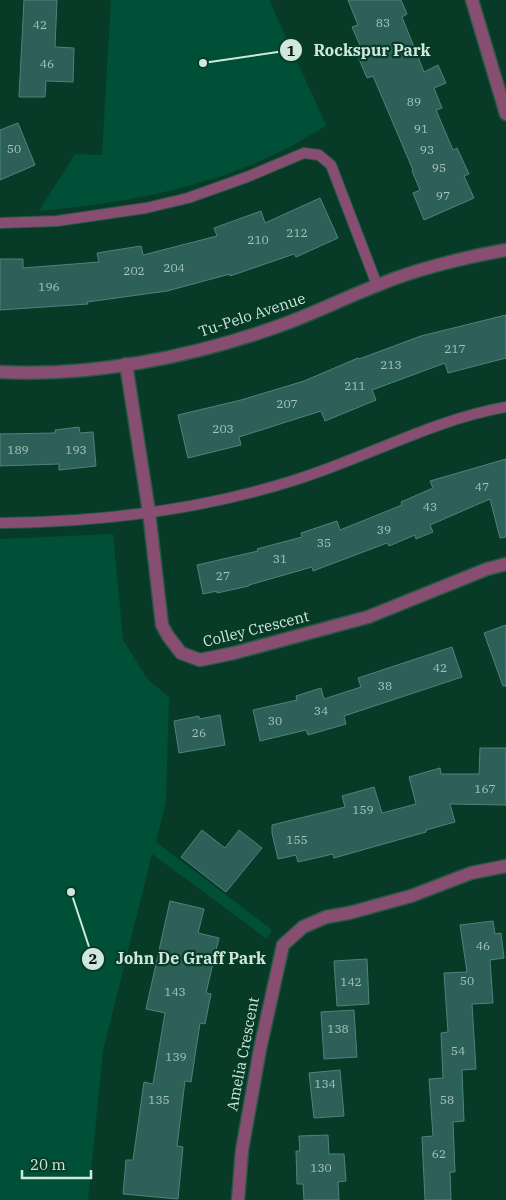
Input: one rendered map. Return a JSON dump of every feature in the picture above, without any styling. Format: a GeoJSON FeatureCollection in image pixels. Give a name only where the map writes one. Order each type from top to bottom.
{"type":"FeatureCollection","features":[{"type":"Feature","properties":{"kind":"street"},"geometry":{"type":"LineString","coordinates":[[476,1],[506,114]]}},
{"type":"Feature","properties":{"kind":"street","name":"Tu-Pelo Avenue"},"geometry":{"type":"LineString","coordinates":[[0,372],[52,372],[126,364],[199,349],[249,336],[301,318],[377,285],[434,265],[506,250]]}},
{"type":"Feature","properties":{"kind":"street","name":"Colley Crescent"},"geometry":{"type":"LineString","coordinates":[[126,364],[149,512],[162,625],[181,653],[200,660],[234,653],[368,617],[487,569],[506,564]]}},
{"type":"Feature","properties":{"kind":"street","name":"Amelia Crescent"},"geometry":{"type":"LineString","coordinates":[[238,1200],[242,1150],[260,1049],[282,945],[303,927],[326,917],[349,913],[411,896],[471,873],[506,866]]}},
{"type":"Feature","properties":{"kind":"lane"},"geometry":{"type":"LineString","coordinates":[[0,223],[57,221],[146,208],[196,195],[247,177],[304,153],[319,155],[331,165],[377,285]]}},
{"type":"Feature","properties":{"kind":"lane"},"geometry":{"type":"LineString","coordinates":[[0,523],[73,521],[149,512],[231,498],[295,480],[352,460],[431,428],[491,410],[506,408]]}},
{"type":"Feature","properties":{"kind":"green space"},"geometry":{"type":"Polygon","coordinates":[[[111,0],[269,0],[326,125],[294,145],[260,161],[188,186],[114,202],[39,211],[75,154],[102,155],[111,0]]]}},
{"type":"Feature","properties":{"kind":"green space"},"geometry":{"type":"Polygon","coordinates":[[[113,534],[123,640],[148,680],[169,697],[166,801],[156,842],[272,930],[267,939],[152,854],[103,1051],[88,1200],[0,1200],[0,539],[113,534]]]}},
{"type":"Feature","properties":{"kind":"building"},"geometry":{"type":"Polygon","coordinates":[[[24,0],[57,0],[55,47],[74,48],[73,82],[46,81],[45,97],[19,97],[24,0]]]}},
{"type":"Feature","properties":{"kind":"building"},"geometry":{"type":"Polygon","coordinates":[[[348,0],[401,0],[407,14],[402,17],[424,72],[438,65],[446,83],[434,88],[442,108],[436,110],[453,150],[457,148],[469,174],[464,176],[474,198],[424,220],[413,193],[420,190],[413,170],[373,76],[367,78],[356,52],[362,50],[352,27],[358,25],[348,0]]]}},
{"type":"Feature","properties":{"kind":"building"},"geometry":{"type":"Polygon","coordinates":[[[18,123],[35,165],[0,180],[0,130],[18,123]]]}},
{"type":"Feature","properties":{"kind":"building"},"geometry":{"type":"Polygon","coordinates":[[[320,198],[338,238],[296,257],[294,254],[230,276],[230,274],[167,291],[87,302],[88,304],[0,310],[0,259],[23,259],[23,268],[99,262],[97,253],[141,246],[143,255],[217,236],[214,228],[261,211],[265,223],[320,198]]]}},
{"type":"Feature","properties":{"kind":"building"},"geometry":{"type":"Polygon","coordinates":[[[506,315],[506,358],[448,373],[445,363],[372,390],[376,400],[325,421],[321,411],[239,437],[241,445],[188,458],[178,415],[241,400],[304,381],[358,358],[421,336],[506,315]]]}},
{"type":"Feature","properties":{"kind":"building"},"geometry":{"type":"Polygon","coordinates":[[[79,427],[80,433],[93,432],[96,466],[59,470],[59,464],[0,466],[0,434],[55,433],[55,430],[79,427]]]}},
{"type":"Feature","properties":{"kind":"building"},"geometry":{"type":"Polygon","coordinates":[[[506,459],[506,537],[500,538],[490,499],[430,525],[433,532],[416,539],[415,535],[389,546],[387,543],[313,571],[312,567],[249,586],[203,594],[197,565],[258,551],[257,549],[302,537],[301,533],[337,521],[340,530],[402,505],[401,502],[433,488],[430,481],[506,459]]]}},
{"type":"Feature","properties":{"kind":"building"},"geometry":{"type":"Polygon","coordinates":[[[506,625],[506,686],[503,686],[484,633],[506,625]]]}},
{"type":"Feature","properties":{"kind":"building"},"geometry":{"type":"Polygon","coordinates":[[[452,647],[462,677],[344,716],[346,724],[308,735],[306,730],[260,741],[253,710],[297,700],[296,696],[321,688],[324,699],[361,687],[358,678],[452,647]]]}},
{"type":"Feature","properties":{"kind":"building"},"geometry":{"type":"Polygon","coordinates":[[[220,715],[225,745],[179,753],[174,721],[199,716],[199,719],[220,715]]]}},
{"type":"Feature","properties":{"kind":"building"},"geometry":{"type":"Polygon","coordinates":[[[480,748],[506,748],[506,805],[450,804],[455,822],[426,830],[426,832],[334,858],[333,854],[298,862],[296,855],[278,859],[272,825],[345,807],[342,796],[374,787],[382,813],[416,804],[409,777],[440,768],[441,774],[479,774],[480,748]]]}},
{"type":"Feature","properties":{"kind":"building"},"geometry":{"type":"Polygon","coordinates":[[[202,830],[225,848],[239,830],[262,848],[226,892],[181,857],[202,830]]]}},
{"type":"Feature","properties":{"kind":"building"},"geometry":{"type":"Polygon","coordinates":[[[170,901],[204,909],[198,933],[219,938],[206,993],[211,994],[205,1024],[200,1023],[191,1082],[185,1081],[177,1146],[183,1147],[178,1199],[123,1194],[126,1160],[133,1160],[144,1082],[153,1084],[165,1013],[146,1009],[170,901]]]}},
{"type":"Feature","properties":{"kind":"building"},"geometry":{"type":"Polygon","coordinates":[[[493,921],[495,934],[501,933],[504,958],[490,960],[493,1003],[472,1004],[476,1069],[462,1070],[464,1121],[453,1122],[455,1172],[450,1172],[451,1200],[425,1200],[422,1137],[433,1136],[429,1079],[443,1078],[441,1033],[448,1032],[444,973],[467,972],[460,925],[493,921]]]}},
{"type":"Feature","properties":{"kind":"building"},"geometry":{"type":"Polygon","coordinates":[[[367,959],[369,1004],[337,1006],[334,961],[367,959]]]}},
{"type":"Feature","properties":{"kind":"building"},"geometry":{"type":"Polygon","coordinates":[[[354,1010],[357,1057],[324,1059],[321,1012],[354,1010]]]}},
{"type":"Feature","properties":{"kind":"building"},"geometry":{"type":"Polygon","coordinates":[[[340,1070],[344,1116],[314,1118],[309,1073],[340,1070]]]}},
{"type":"Feature","properties":{"kind":"building"},"geometry":{"type":"Polygon","coordinates":[[[328,1135],[329,1154],[344,1154],[346,1181],[338,1182],[339,1200],[304,1200],[303,1184],[297,1184],[296,1151],[300,1151],[299,1136],[328,1135]]]}},
{"type":"Feature","properties":{"kind":"place","name":"Rockspur Park"},"geometry":{"type":"Point","coordinates":[203,63]}},
{"type":"Feature","properties":{"kind":"place","name":"John De Graff Park"},"geometry":{"type":"Point","coordinates":[71,892]}}]}
